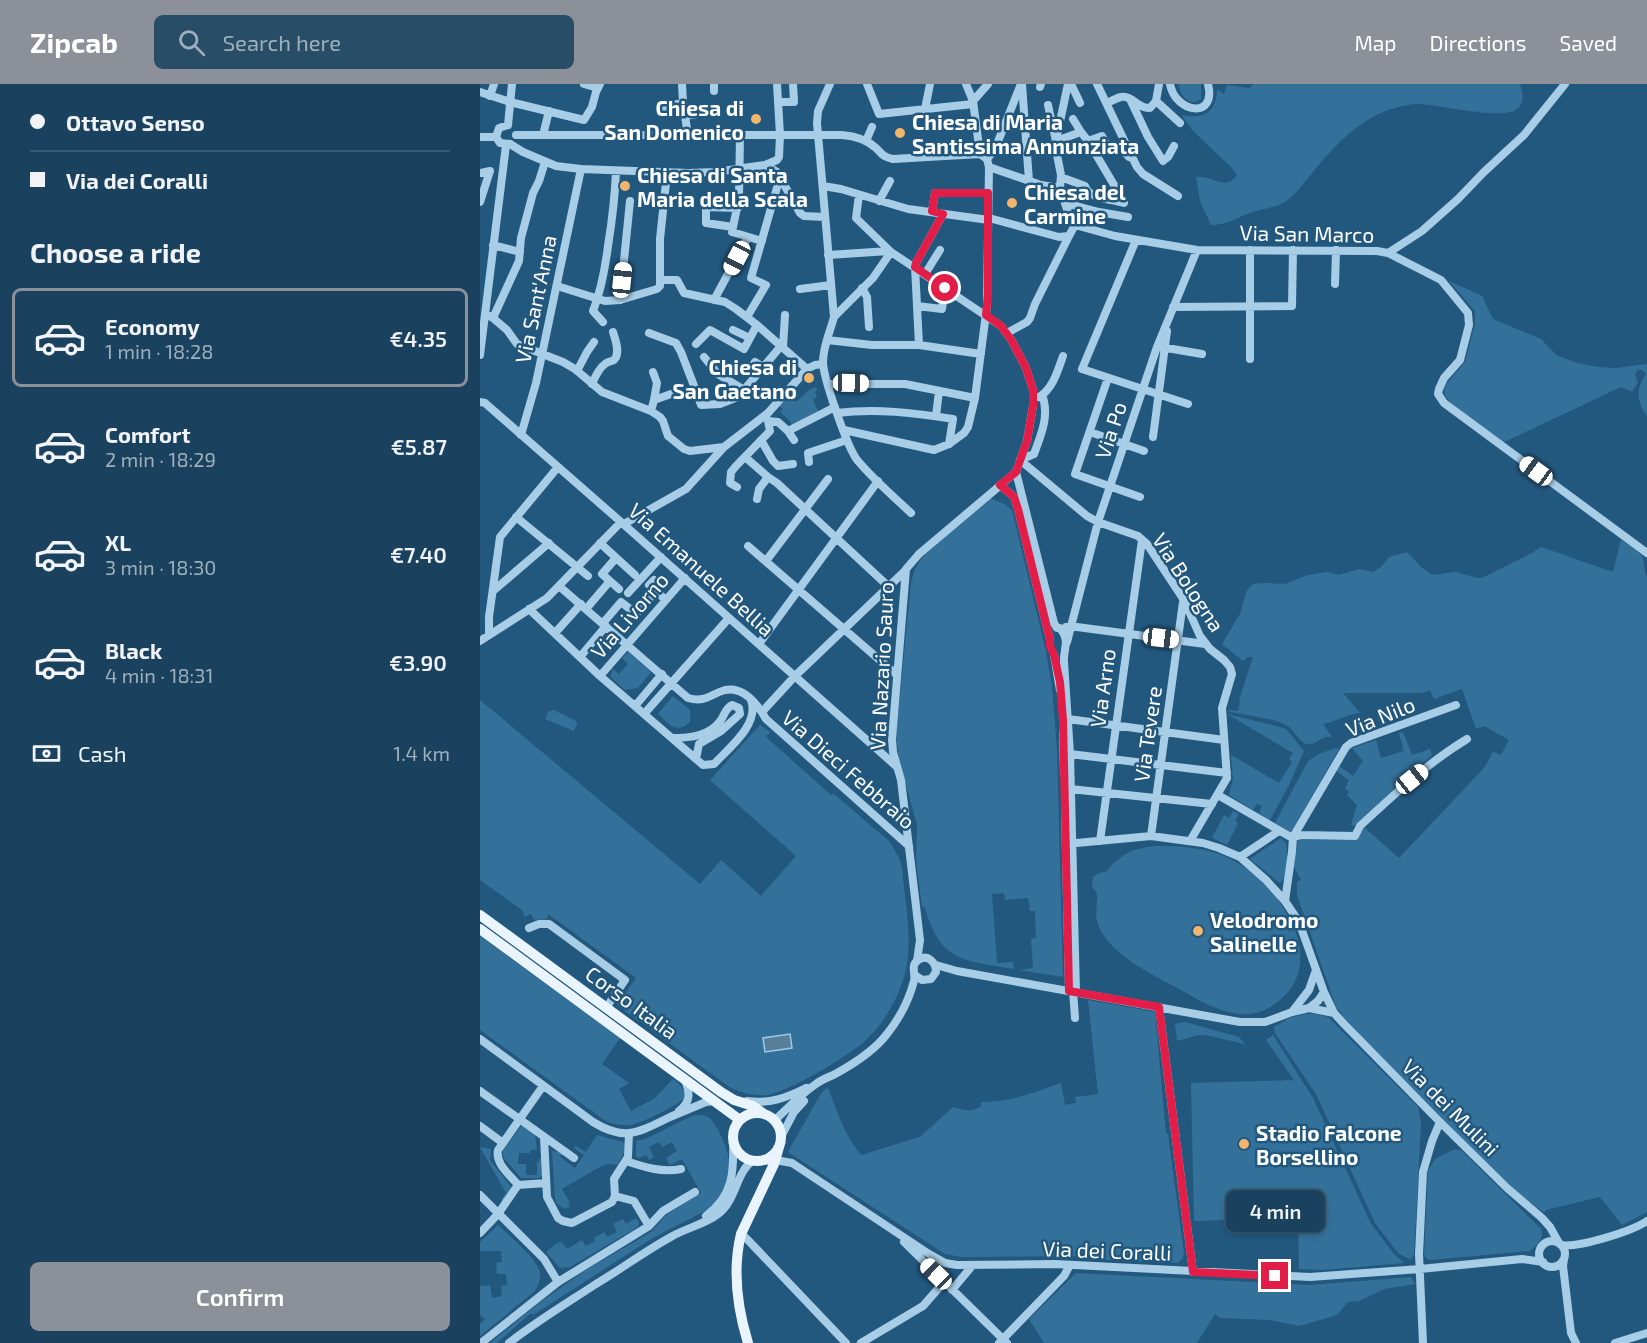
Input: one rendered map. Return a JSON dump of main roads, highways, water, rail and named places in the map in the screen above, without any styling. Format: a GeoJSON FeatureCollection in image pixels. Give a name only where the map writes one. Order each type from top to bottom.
{"type":"FeatureCollection","features":[{"type":"Feature","properties":{"kind":"main road","name":"Corso Italia"},"geometry":{"type":"LineString","coordinates":[[480,915],[606,1008],[718,1096],[740,1120]]}},
{"type":"Feature","properties":{"kind":"main road","name":"Corso Italia"},"geometry":{"type":"LineString","coordinates":[[480,928],[684,1078],[718,1096],[753,1106],[764,1114]]}},
{"type":"Feature","properties":{"kind":"main road"},"geometry":{"type":"LineString","coordinates":[[748,1343],[740,1312],[736,1260],[741,1234],[761,1193],[781,1142],[775,1120],[764,1114],[751,1114],[740,1120],[733,1139],[739,1153],[756,1161],[762,1168],[761,1193]]}},
{"type":"Feature","properties":{"kind":"main road"},"geometry":{"type":"LineString","coordinates":[[756,1161],[772,1156],[781,1142]]}},
{"type":"Feature","properties":{"kind":"place","name":"Chiesa di San Domenico"},"geometry":{"type":"Point","coordinates":[756,119]}},
{"type":"Feature","properties":{"kind":"place","name":"Chiesa di Maria Santissima Annunziata"},"geometry":{"type":"Point","coordinates":[900,133]}},
{"type":"Feature","properties":{"kind":"place","name":"Chiesa di Santa Maria della Scala"},"geometry":{"type":"Point","coordinates":[625,186]}},
{"type":"Feature","properties":{"kind":"place","name":"Chiesa del Carmine"},"geometry":{"type":"Point","coordinates":[1012,203]}},
{"type":"Feature","properties":{"kind":"place","name":"Chiesa di San Gaetano"},"geometry":{"type":"Point","coordinates":[809,378]}},
{"type":"Feature","properties":{"kind":"place","name":"Velodromo Salinelle"},"geometry":{"type":"Point","coordinates":[1198,931]}},
{"type":"Feature","properties":{"kind":"place","name":"Stadio Falcone Borsellino"},"geometry":{"type":"Point","coordinates":[1244,1144]}}]}
